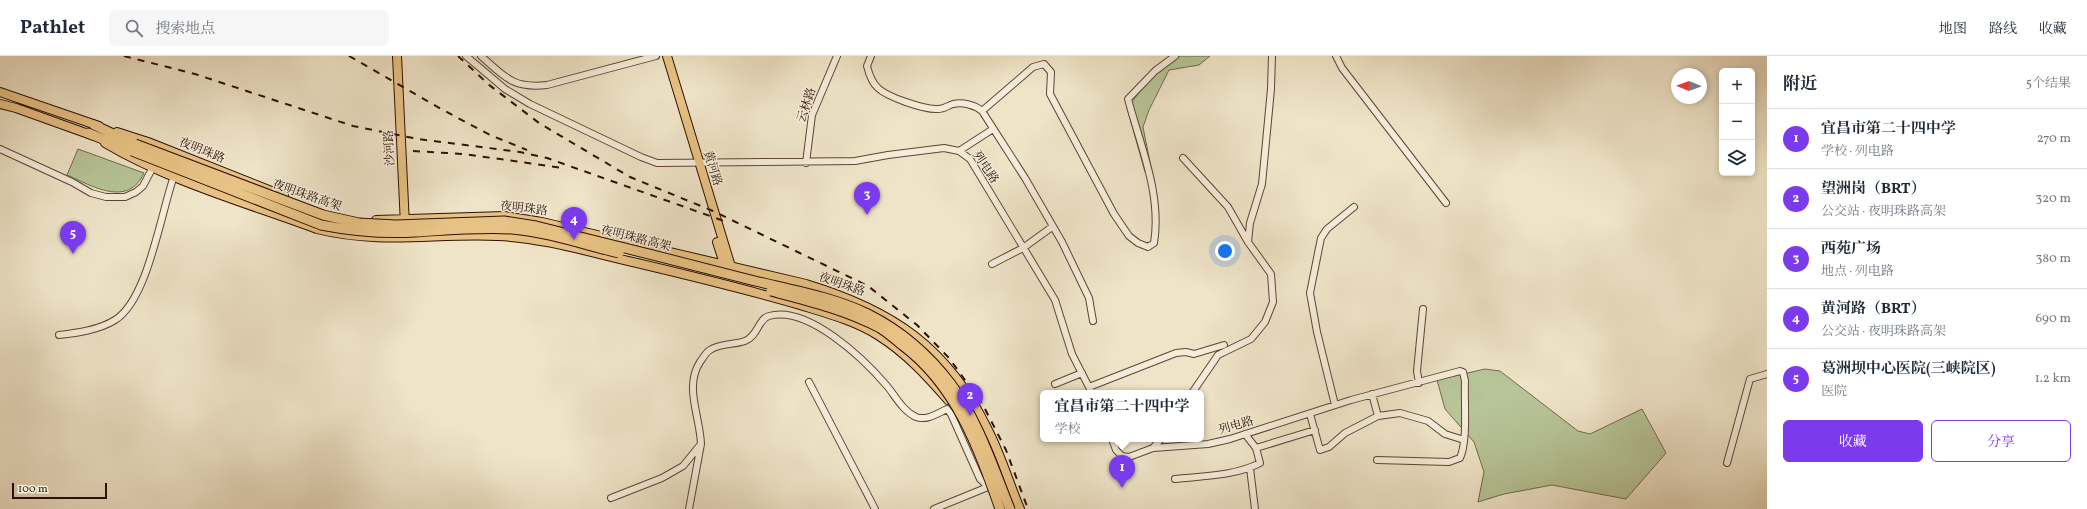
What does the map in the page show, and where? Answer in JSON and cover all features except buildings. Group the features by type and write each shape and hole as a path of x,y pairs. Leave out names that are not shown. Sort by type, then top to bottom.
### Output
{"highway":[{"path":"94,125 134,147"},
{"path":"88,133 134,147"},
{"name":"夜明珠路高架","path":"134,147 321,225 349,230 377,232 414,232 466,228 514,229 732,280 845,312 882,329 923,362 944,386 958,407 973,437 1000,509"},
{"name":"夜明珠路高架","path":"134,147 323,215 367,224 396,225 504,221 536,226 818,296 868,314 889,326 914,345 952,384 973,422 1010,509"}],"main road":[{"name":"沙河路","path":"397,56 406,239"},
{"name":"黄河路","path":"661,56 696,162 733,285"},
{"name":"黄河路","path":"667,56 696,162"},
{"name":"夜明珠路","path":"0,92 148,142 327,213 358,219 505,216 542,222 806,284 841,294 888,316 914,335 936,354 957,378 988,430 1020,509"},
{"path":"0,104 88,133 127,156 174,176 317,229 359,237 406,239 498,236 533,239 733,285 859,325 878,335 905,355 949,400 969,439 995,509"}],"street":[{"name":"列电路","path":"466,56 504,90 530,104 657,163 855,162 936,149 959,151 970,159 1055,300 1072,354 1090,390"},
{"path":"482,56 517,84 531,87 547,85 656,56"},
{"name":"云林路","path":"806,163 812,115 837,56"},
{"path":"871,56 867,66 871,78 878,89 888,94 922,107 944,109 954,104 976,105 982,111 1025,178 1052,226 1089,298 1093,321"},
{"path":"982,111 1033,67 1044,64 1051,72 1050,94 1114,214 1129,236 1138,243 1148,247 1154,243 1156,216 1146,157 1128,99 1155,71 1174,56"},
{"path":"1248,242 1250,223 1262,184 1271,95 1272,56"},
{"path":"1336,56 1342,68 1446,203"},
{"path":"959,151 993,129"},
{"path":"0,149 72,182 92,193 106,197 125,197 136,192 143,186 153,167"},
{"path":"1183,158 1228,207 1248,242 1271,274 1273,302 1265,322 1250,339 1238,347 1218,355 1194,390"},
{"path":"59,335 96,328 114,321 123,314 134,296 153,254 167,196 174,176"},
{"path":"1335,405 1317,332 1310,293 1321,238 1327,229 1354,207"},
{"path":"992,264 1023,248 1052,226"},
{"path":"1419,383 1417,370 1423,309"},
{"path":"689,509 701,444 699,421 692,392 696,369 703,357 710,350 742,342 754,336 762,321 768,316 793,316 829,333 853,350 886,386 904,409 917,417 927,418 947,408 980,479 988,487 934,509"},
{"path":"1090,390 1176,354 1186,352 1194,354 1205,352 1224,345"},
{"name":"列电路","path":"1113,442 1116,450 1122,456 1129,457 1153,448 1208,444 1245,434 1372,394 1419,383 1460,371 1463,372 1464,440"},
{"path":"1055,384 1082,373"},
{"path":"1727,462 1750,379 1767,374"},
{"path":"808,382 875,509"},
{"path":"1372,394 1378,416"},
{"path":"1310,414 1320,450 1329,447 1345,434 1378,416 1400,413 1418,418 1437,426 1445,434 1464,440 1463,452 1460,458 1455,461 1377,460"},
{"path":"1256,448 1315,430"},
{"path":"1175,479 1250,468 1260,463 1256,448 1245,434"},
{"path":"1153,448 1158,442"},
{"path":"611,498 662,478 683,466 701,444"},
{"path":"1250,468 1255,509"}],"green space":[{"path":"1180,56 1210,56 1199,65 1169,70 1149,110 1143,127 1152,172 1145,172 1127,108 1153,75"},
{"path":"78,149 144,173 137,184 129,190 119,192 109,191 87,184 67,175"},
{"path":"1485,369 1500,371 1578,431 1590,434 1642,409 1666,453 1626,499 1552,485 1504,494 1478,502 1484,472 1474,442 1445,409 1437,380"}],"railway":[{"path":"124,56 195,74 353,126 418,139 520,152 547,158 724,221"},
{"path":"349,56 490,135 527,150"},
{"path":"458,56 488,84 539,123 630,177 713,211 868,286 917,325 949,358 983,405 1006,450 1028,509"},
{"path":"413,151 464,154 563,168"}],"place":[{"name":"西苑广场","path":"867,215"},
{"name":"黄河路（BRT）","path":"574,240"},
{"name":"葛洲坝中心医院(三峡院区)","path":"73,254"},
{"name":"望洲岗（BRT）","path":"970,416"},
{"name":"宜昌市第二十四中学","path":"1122,488"}]}
